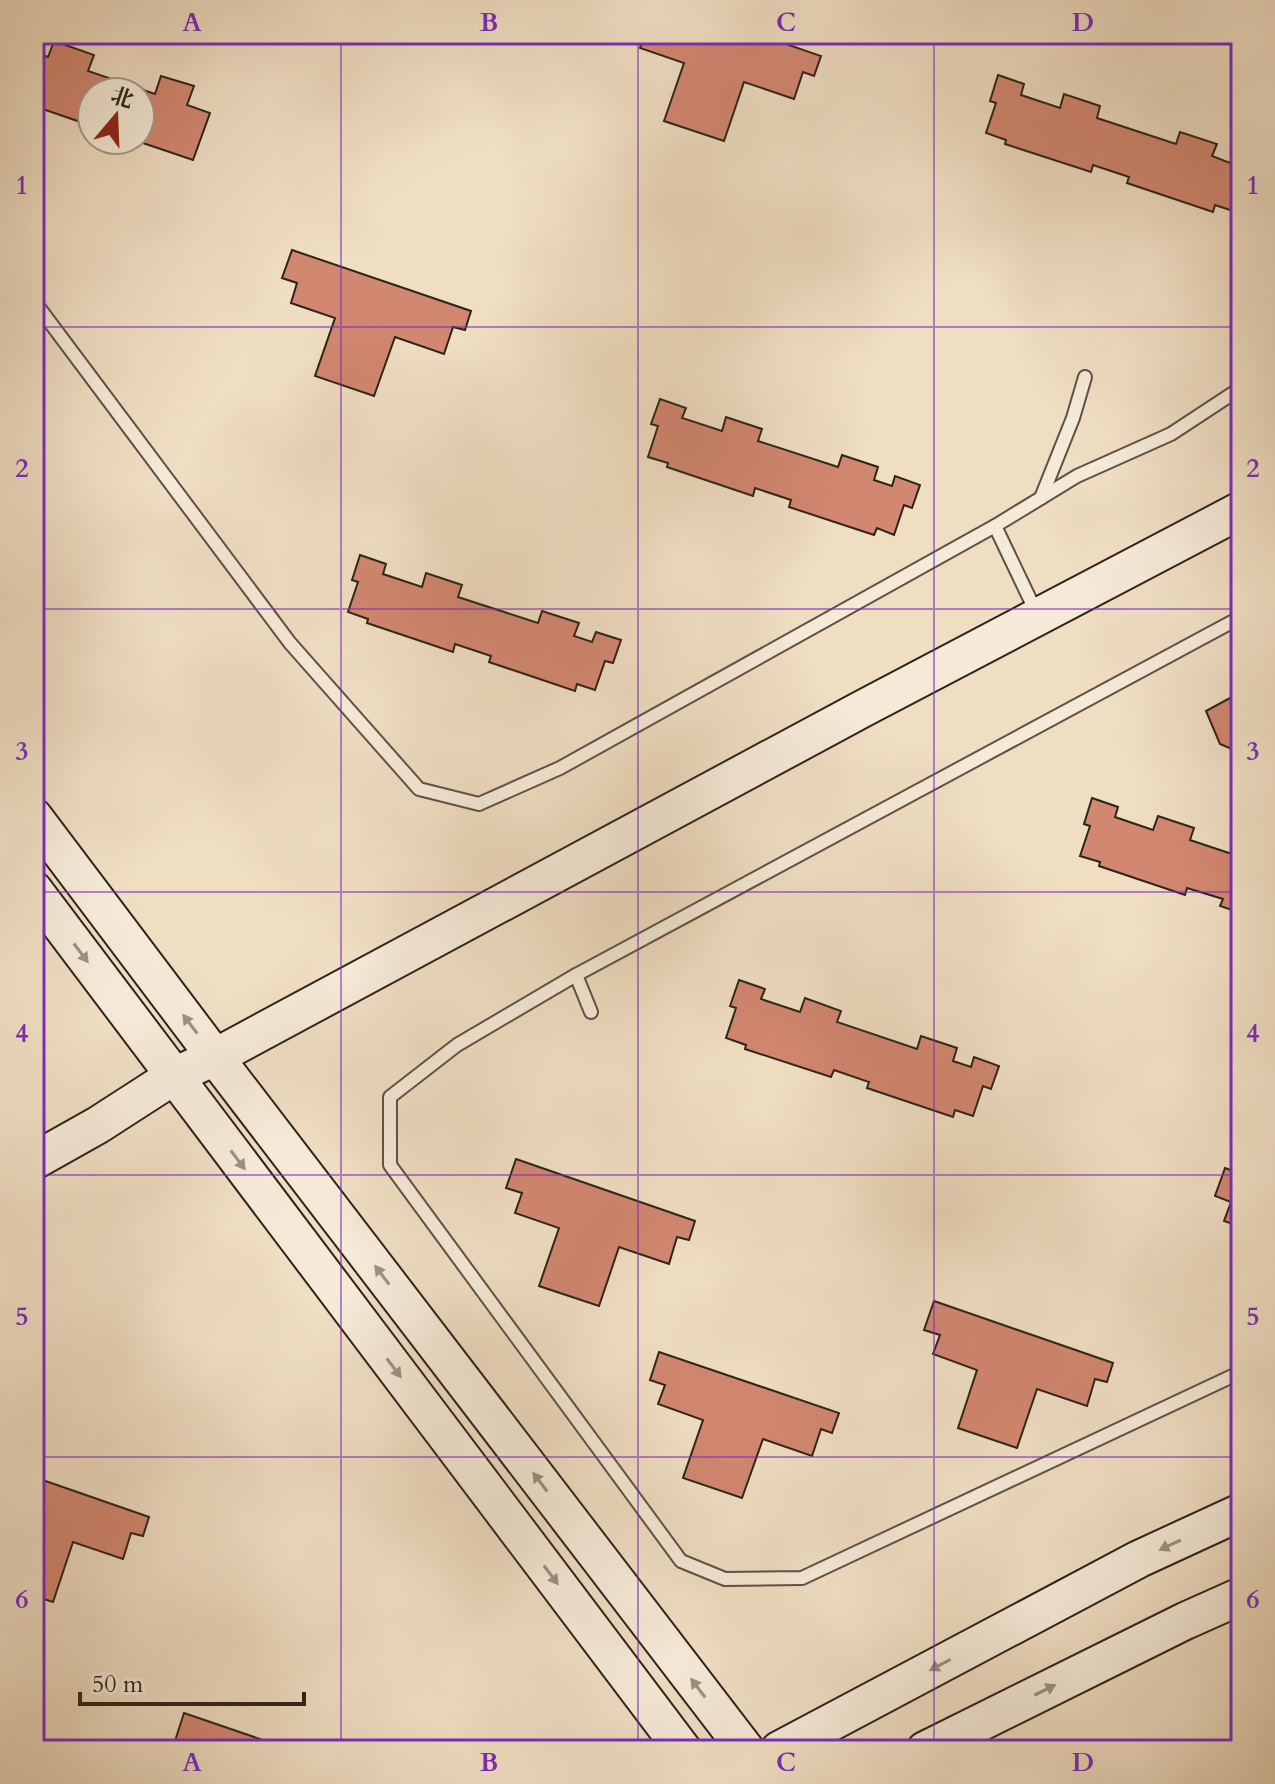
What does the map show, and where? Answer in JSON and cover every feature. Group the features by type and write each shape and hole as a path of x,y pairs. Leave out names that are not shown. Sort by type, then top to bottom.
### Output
{"street":[{"path":"34,1161 98,1125 174,1076 215,1057 823,730 1241,510"},
{"path":"34,817 746,1750"},
{"path":"34,890 683,1750"},
{"path":"779,1750 1139,1559 1241,1512"},
{"path":"925,1750 1241,1596"}],"lane":[{"path":"34,301 290,643 419,789 479,804 560,768 995,526 1077,476 1171,434 1241,388"},
{"path":"1041,498 1073,418 1085,377"},
{"path":"995,526 1038,616"},
{"path":"1241,617 576,975 457,1045 390,1097 390,1165 681,1561 725,1579 802,1578 1241,1372"},
{"path":"576,975 591,1012"}],"building":[{"path":"645,34 757,34 821,56 814,76 803,72 794,99 744,82 724,141 664,121 684,63 640,48"},
{"path":"54,41 94,55 88,71 103,76 76,76 76,120 34,106 34,52 48,57"},
{"path":"998,75 1024,84 1021,95 1060,108 1064,94 1100,106 1097,118 1176,144 1180,132 1217,144 1212,156 1230,163 1234,153 1241,155 1241,186 1233,211 1215,205 1213,212 1127,183 1129,177 1093,165 1091,172 1005,144 1006,140 986,133 996,103 990,101"},
{"path":"161,76 194,86 187,105 210,113 193,160 156,147 156,91"},
{"path":"292,250 471,311 465,330 453,327 444,354 395,337 374,396 315,376 335,318 291,303 297,283 282,278"},
{"path":"660,399 686,408 682,418 722,431 726,417 762,429 758,441 838,467 842,455 878,467 874,480 892,486 895,476 920,485 912,508 904,505 894,535 877,528 874,535 789,507 791,500 755,488 753,496 667,467 668,463 648,457 658,426 651,424"},
{"path":"360,555 386,564 383,574 422,587 426,573 462,585 458,597 538,623 542,611 579,623 574,636 592,642 596,632 621,640 613,663 605,661 595,690 577,684 575,691 489,662 491,656 455,644 453,652 367,623 368,619 348,612 358,582 352,580"},
{"path":"1241,692 1241,753 1220,744 1206,711"},
{"path":"1092,798 1118,807 1115,817 1153,830 1158,816 1194,828 1190,840 1241,857 1241,913 1220,906 1223,899 1187,888 1185,895 1099,866 1100,862 1080,856 1090,826 1084,824"},
{"path":"739,980 765,989 761,999 800,1012 805,998 841,1011 837,1022 917,1049 921,1036 957,1048 953,1061 971,1067 974,1057 999,1066 991,1089 983,1086 973,1116 955,1110 953,1117 867,1088 869,1082 834,1070 831,1077 745,1049 746,1045 726,1038 736,1008 730,1006"},
{"path":"516,1159 695,1221 689,1240 677,1237 669,1264 619,1247 599,1306 539,1286 559,1228 515,1213 522,1193 506,1188"},
{"path":"1225,1168 1241,1174 1241,1227 1224,1221 1231,1202 1215,1196"},
{"path":"934,1301 1113,1363 1107,1382 1095,1379 1087,1406 1037,1389 1017,1448 958,1428 977,1370 933,1354 940,1335 924,1330"},
{"path":"659,1352 839,1413 832,1433 821,1429 812,1456 763,1439 742,1498 683,1478 703,1420 658,1404 665,1385 650,1380"},
{"path":"34,1477 149,1517 143,1536 131,1533 123,1559 73,1542 53,1602 34,1596"},
{"path":"184,1713 292,1750 189,1750 190,1747 175,1741"}]}
